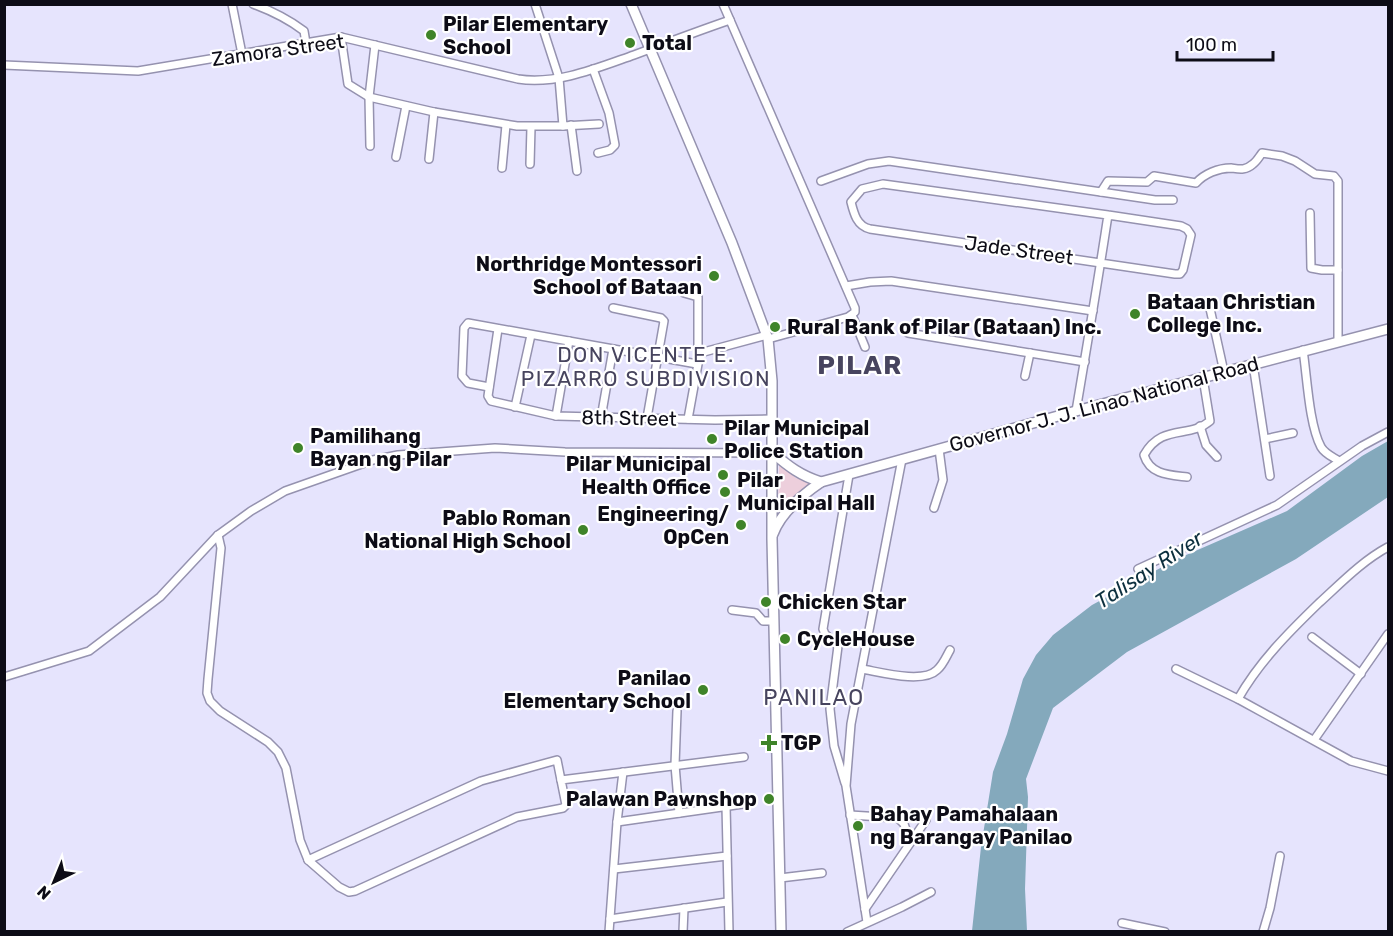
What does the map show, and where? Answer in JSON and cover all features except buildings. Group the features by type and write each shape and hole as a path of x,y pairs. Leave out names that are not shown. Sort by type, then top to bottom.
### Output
{"main road":[{"path":"631,4 732,243 767,337 772,378 773,621 781,932"},
{"name":"Governor J. J. Linao National Road","path":"772,539 775,529 790,508 821,482 1076,411 1389,329"},
{"path":"773,453 792,470 806,478 821,482"}],"street":[{"path":"232,4 242,54"},
{"path":"253,4 281,15 295,24 304,31 306,43"},
{"path":"535,4 559,78 577,171"},
{"path":"723,4 846,286 855,308 852,315 865,347"},
{"name":"Zamora Street","path":"4,65 138,71 341,37 518,79 540,80 559,78 593,69 730,20"},
{"path":"341,37 348,84 369,97 506,125 531,127 599,124"},
{"path":"370,146 369,97 375,45"},
{"path":"593,69 609,112 615,145 610,150 598,153"},
{"path":"396,157 406,106"},
{"path":"429,159 434,112"},
{"path":"502,168 506,125"},
{"path":"530,164 531,127"},
{"path":"1101,192 1108,181 1147,182 1153,176 1196,183 1203,176 1221,170 1231,168 1241,170 1251,166 1256,163 1262,153 1295,161 1316,174 1334,176 1338,179 1338,341"},
{"path":"820,181 868,164 889,161 1155,200 1173,200"},
{"name":"Jade Street","path":"883,184 1108,215 1181,226 1187,229 1191,235 1183,270 1180,274 864,227 855,215 851,202 862,189 883,184"},
{"path":"1310,213 1311,268 1338,270"},
{"path":"1076,411 1108,215"},
{"path":"846,286 891,281 1094,311"},
{"path":"684,293 698,297 700,353 688,419"},
{"path":"1209,304 1224,372"},
{"path":"613,308 661,318 664,321 647,418"},
{"path":"700,353 852,315"},
{"path":"498,329 489,387 468,383 462,376 464,328 468,323 698,364"},
{"path":"908,333 1084,362"},
{"path":"515,407 531,334"},
{"path":"556,416 569,341"},
{"path":"602,418 613,349"},
{"path":"1303,350 1319,442 1325,451 1339,462"},
{"path":"1025,376 1030,353"},
{"path":"1253,364 1270,476"},
{"path":"1187,477 1162,474 1147,463 1144,455 1152,443 1160,437 1210,421 1203,378"},
{"name":"8th Street","path":"489,387 488,399 556,416 772,419"},
{"path":"1200,426 1206,445 1217,457"},
{"path":"1138,569 1277,505 1339,462 1389,432"},
{"path":"1264,439 1293,433"},
{"path":"4,677 89,651 160,597 219,535 251,511 285,491 373,460 399,455 495,448 565,452 773,453"},
{"path":"934,508 943,480 939,449"},
{"path":"846,786 851,724 902,459"},
{"path":"849,475 823,630 838,646 830,709 834,746 846,786 867,922"},
{"path":"219,535 221,548 207,693 210,701 220,711 268,742 278,752 286,768 300,840 308,860 339,887 350,892 355,891 517,817 563,808 566,800 557,760 481,781 308,860"},
{"path":"1238,699 1253,674 1284,637 1343,580 1389,547"},
{"path":"732,610 756,613 763,621 773,621"},
{"path":"1314,740 1389,634"},
{"path":"1312,637 1361,674"},
{"path":"862,669 913,677 926,676 938,670 950,650"},
{"path":"1176,669 1238,699 1351,761 1389,771"},
{"path":"677,711 675,765 679,813"},
{"path":"561,780 744,757"},
{"path":"609,932 623,772"},
{"path":"617,822 743,804"},
{"path":"726,806 729,932"},
{"path":"850,815 898,818 904,824 910,841"},
{"path":"865,909 926,820"},
{"path":"614,869 727,856"},
{"path":"1263,932 1280,856"},
{"path":"780,878 822,873"},
{"path":"847,932 931,892"},
{"path":"610,919 727,902"},
{"path":"683,932 684,908"},
{"path":"1122,923 1166,932"}],"shaded area":[{"path":"779,462 796,478 815,483 783,510 778,509"}],"water":[{"path":"1388,441 1388,497 1296,559 1127,652 1053,708 1026,779 1028,797 1025,889 1027,931 972,931 981,847 993,772 1023,679 1036,655 1053,635 1092,605 1177,559 1287,511 1362,456"}],"place":[{"name":"Pilar Elementary School","path":"431,35"},
{"name":"Total","path":"630,43"},
{"name":"Northridge Montessori School of Bataan","path":"714,276"},
{"name":"Bataan Christian College Inc.","path":"1135,314"},
{"name":"Rural Bank of Pilar (Bataan) Inc.","path":"775,327"},
{"name":"Pilar Municipal Police Station","path":"712,439"},
{"name":"Pamilihang Bayan ng Pilar","path":"298,448"},
{"name":"Pilar Municipal Health Office","path":"723,475"},
{"name":"Pilar Municipal Hall","path":"725,492"},
{"name":"Engineering/ OpCen","path":"741,525"},
{"name":"Pablo Roman National High School","path":"583,530"},
{"name":"Chicken Star","path":"766,602"},
{"name":"CycleHouse","path":"785,639"},
{"name":"Panilao Elementary School","path":"703,690"},
{"name":"TGP","path":"769,743"},
{"name":"Palawan Pawnshop","path":"769,799"},
{"name":"Bahay Pamahalaan ng Barangay Panilao","path":"858,826"}],"district":[{"name":"PILAR","path":"860,365"},
{"name":"DON VICENTE E. PIZARRO SUBDIVISION","path":"646,367"},
{"name":"PANILAO","path":"814,697"}],"water label":[{"name":"Talisay River","path":"1149,570"}]}
